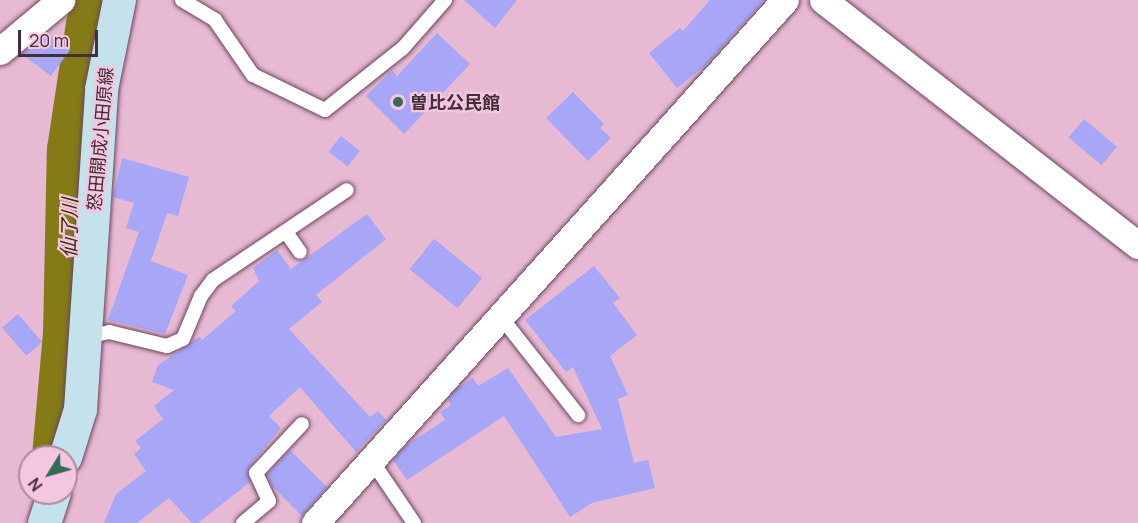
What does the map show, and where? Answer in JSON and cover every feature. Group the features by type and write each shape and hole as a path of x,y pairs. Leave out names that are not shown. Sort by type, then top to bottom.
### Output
{"main road":[{"name":"怒田開成小田原線","path":"69,445 80,409 100,89 119,0"},
{"path":"44,523 50,505"}],"street":[{"path":"0,51 61,0"},
{"path":"315,523 785,0"},
{"path":"823,0 1138,245"}],"lane":[{"path":"182,0 215,20 253,75 325,110 404,48 445,0"},
{"path":"86,337 109,332 167,346 183,339 201,296 213,280 347,190"},
{"path":"286,232 300,252"},
{"path":"501,317 578,415"},
{"path":"243,523 269,501 256,473 302,424"},
{"path":"372,461 414,523"}],"building":[{"path":"464,0 517,0 495,28"},
{"path":"710,0 764,0 706,65 677,88 649,53 680,28 683,31"},
{"path":"46,33 70,50 51,76 22,54"},
{"path":"437,33 470,64 404,134 366,96 392,70 397,76"},
{"path":"573,92 604,124 600,128 611,138 588,161 546,118"},
{"path":"1084,119 1117,147 1102,165 1069,137"},
{"path":"341,136 360,151 348,167 329,152"},
{"path":"122,158 189,177 178,216 167,213 151,261 188,275 165,334 108,320 139,232 126,228 134,203 113,197"},
{"path":"367,214 386,239 316,295 322,302 289,329 370,417 378,411 386,420 356,452 300,387 269,416 281,428 249,467 250,482 198,523 192,523 169,498 137,523 104,523 116,494 146,471 134,454 141,448 135,441 163,419 154,406 174,390 152,382 158,365 199,337 202,340 236,311 231,306 259,281 253,268 277,250 291,269"},
{"path":"434,239 482,278 458,308 409,269"},
{"path":"594,266 620,298 613,303 637,335 610,356 628,395 618,399 634,463 648,460 655,488 592,503 570,517 504,416 407,480 393,460 406,445 445,420 440,412 451,405 448,399 456,389 473,378 478,386 508,368 556,437 602,429 573,367 566,372 525,320"},
{"path":"18,314 42,342 26,356 2,328"},
{"path":"290,450 327,487 302,516 273,487 267,475"}],"waterway":[{"name":"仙了川","path":"57,445 67,334 71,150 90,25 97,0"}],"place":[{"name":"曽比公民館","path":"398,102"}]}
